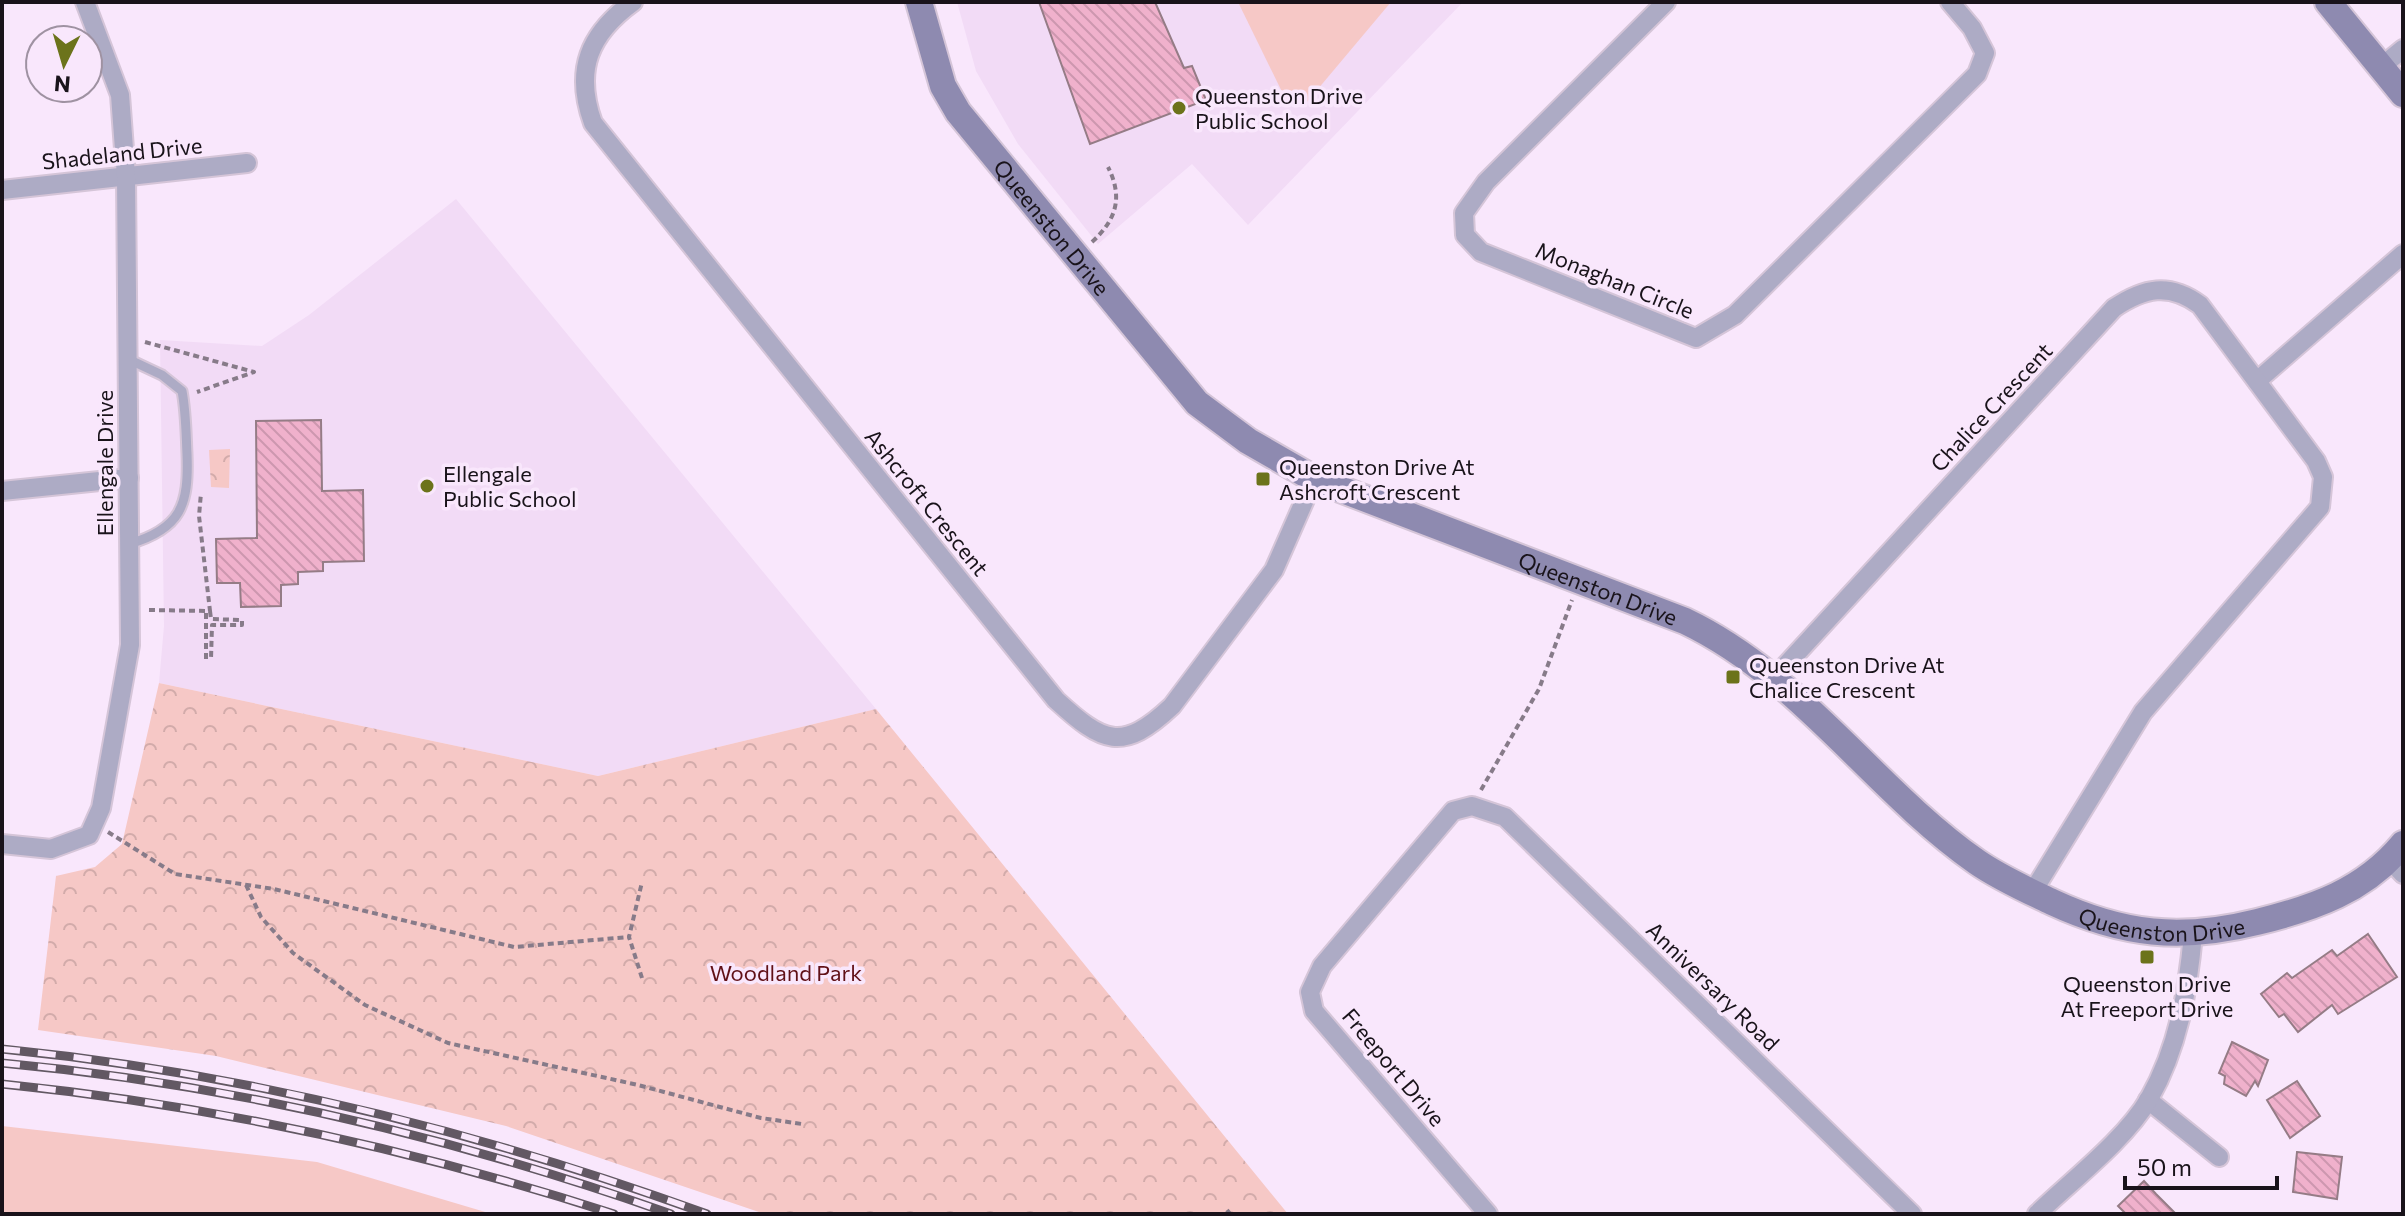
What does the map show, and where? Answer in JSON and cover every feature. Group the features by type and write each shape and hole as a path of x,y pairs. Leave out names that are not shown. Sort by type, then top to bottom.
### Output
{"street":[{"name":"Ellengale Drive","path":"85,2 120,95 126,176 130,645 101,808 95,822"},
{"name":"Ashcroft Crescent","path":"633,2 607,21 588,58 586,104 593,123 1056,700 1090,731 1129,738 1151,725 1172,706 1274,570 1314,479"},
{"name":"Queenston Drive","path":"919,2 943,86 958,112 1197,403 1248,441 1314,479 1725,641 1775,677 1977,862 2032,893 2091,920 2123,929 2193,934 2240,926 2334,899 2399,859"},
{"name":"Monaghan Circle","path":"1666,2 1486,182 1464,213 1465,235 1481,252 1696,338 1735,315 1977,74 1985,53 1972,28 1950,2"},
{"path":"2328,2 2403,94"},
{"path":"2381,67 2403,49"},
{"name":"Shadeland Drive","path":"2,190 247,163"},
{"path":"2257,381 2403,254"},
{"name":"Chalice Crescent","path":"1775,677 2114,308 2134,295 2153,288 2186,294 2200,305 2316,461 2323,477 2320,507 2143,712 2032,893"},
{"path":"2,491 129,478"},
{"name":"Freeport Drive","path":"1472,806 1453,811 1322,966 1310,992 1314,1011 1488,1214"},
{"name":"Anniversary Road","path":"1472,806 1505,817 1912,1214"},
{"path":"2,844 51,849 69,845 89,835 95,822"},
{"path":"2037,1214 2117,1137 2148,1100 2181,1021 2193,934"},
{"path":"2148,1100 2219,1157"}],"lane":[{"path":"127,359 162,375 182,391 188,482 186,502 175,519 152,537 129,544"}],"path":[{"path":"1076,257 1103,232 1116,210 1117,184 1108,167"},
{"path":"127,337 254,372 197,392"},
{"path":"1472,806 1539,689 1579,581"},
{"path":"130,609 181,610"},
{"path":"208,611 211,619 242,620 242,625 212,625 209,659 208,611"},
{"path":"95,822 145,858 175,874 246,885 514,947 629,937"},
{"path":"642,882 629,937 642,978"},
{"path":"246,885 261,917 293,953 365,1005 448,1043 638,1085 761,1118 802,1124"}],"shaded area":[{"name":"Queenston Drive Public School","path":"957,2 1463,2 1248,225 1192,164 1098,244 1018,144 976,71"},
{"name":"Ellengale Public School","path":"456,199 876,709 598,776 159,683 164,626 160,340 262,346 309,315"}],"green space":[{"path":"1238,2 1391,2 1307,102 1286,100"},
{"path":"230,449 229,488 211,487 209,450"},
{"name":"Woodland Park","path":"159,683 598,776 876,709 1288,1214 765,1214 506,1126 216,1056 38,1030 56,876 95,867 122,844"},
{"path":"2,1126 317,1162 492,1214 2,1214"}],"building":[{"path":"1039,2 1155,2 1184,68 1192,66 1206,100 1090,144"},
{"path":"321,420 322,491 363,490 364,561 323,562 323,571 298,572 298,584 281,585 281,606 241,607 240,583 217,583 216,539 257,538 256,421"},
{"path":"2368,934 2397,977 2338,1014 2332,1005 2298,1032 2284,1014 2279,1017 2261,994 2287,973 2292,978 2332,950 2337,956"},
{"path":"2232,1042 2268,1060 2258,1086 2255,1081 2246,1096 2224,1084 2225,1076 2219,1073"},
{"path":"2297,1081 2320,1116 2290,1138 2267,1100"},
{"path":"2297,1152 2342,1157 2337,1199 2293,1192"},
{"path":"2144,1181 2176,1214 2126,1214 2118,1206"}],"railway":[{"path":"2,1049 182,1073 360,1109 534,1157 707,1214"},
{"path":"2,1063 173,1085 341,1118 507,1161 671,1214"},
{"path":"2,1084 158,1104 311,1132 463,1169 614,1214"}],"place":[{"name":"Queenston Drive Public School","path":"1179,108"},
{"name":"Queenston Drive At Ashcroft Crescent","path":"1263,479"},
{"name":"Ellengale Public School","path":"427,486"},
{"name":"Queenston Drive At Chalice Crescent","path":"1733,677"},
{"name":"Queenston Drive At Freeport Drive","path":"2147,957"}]}
